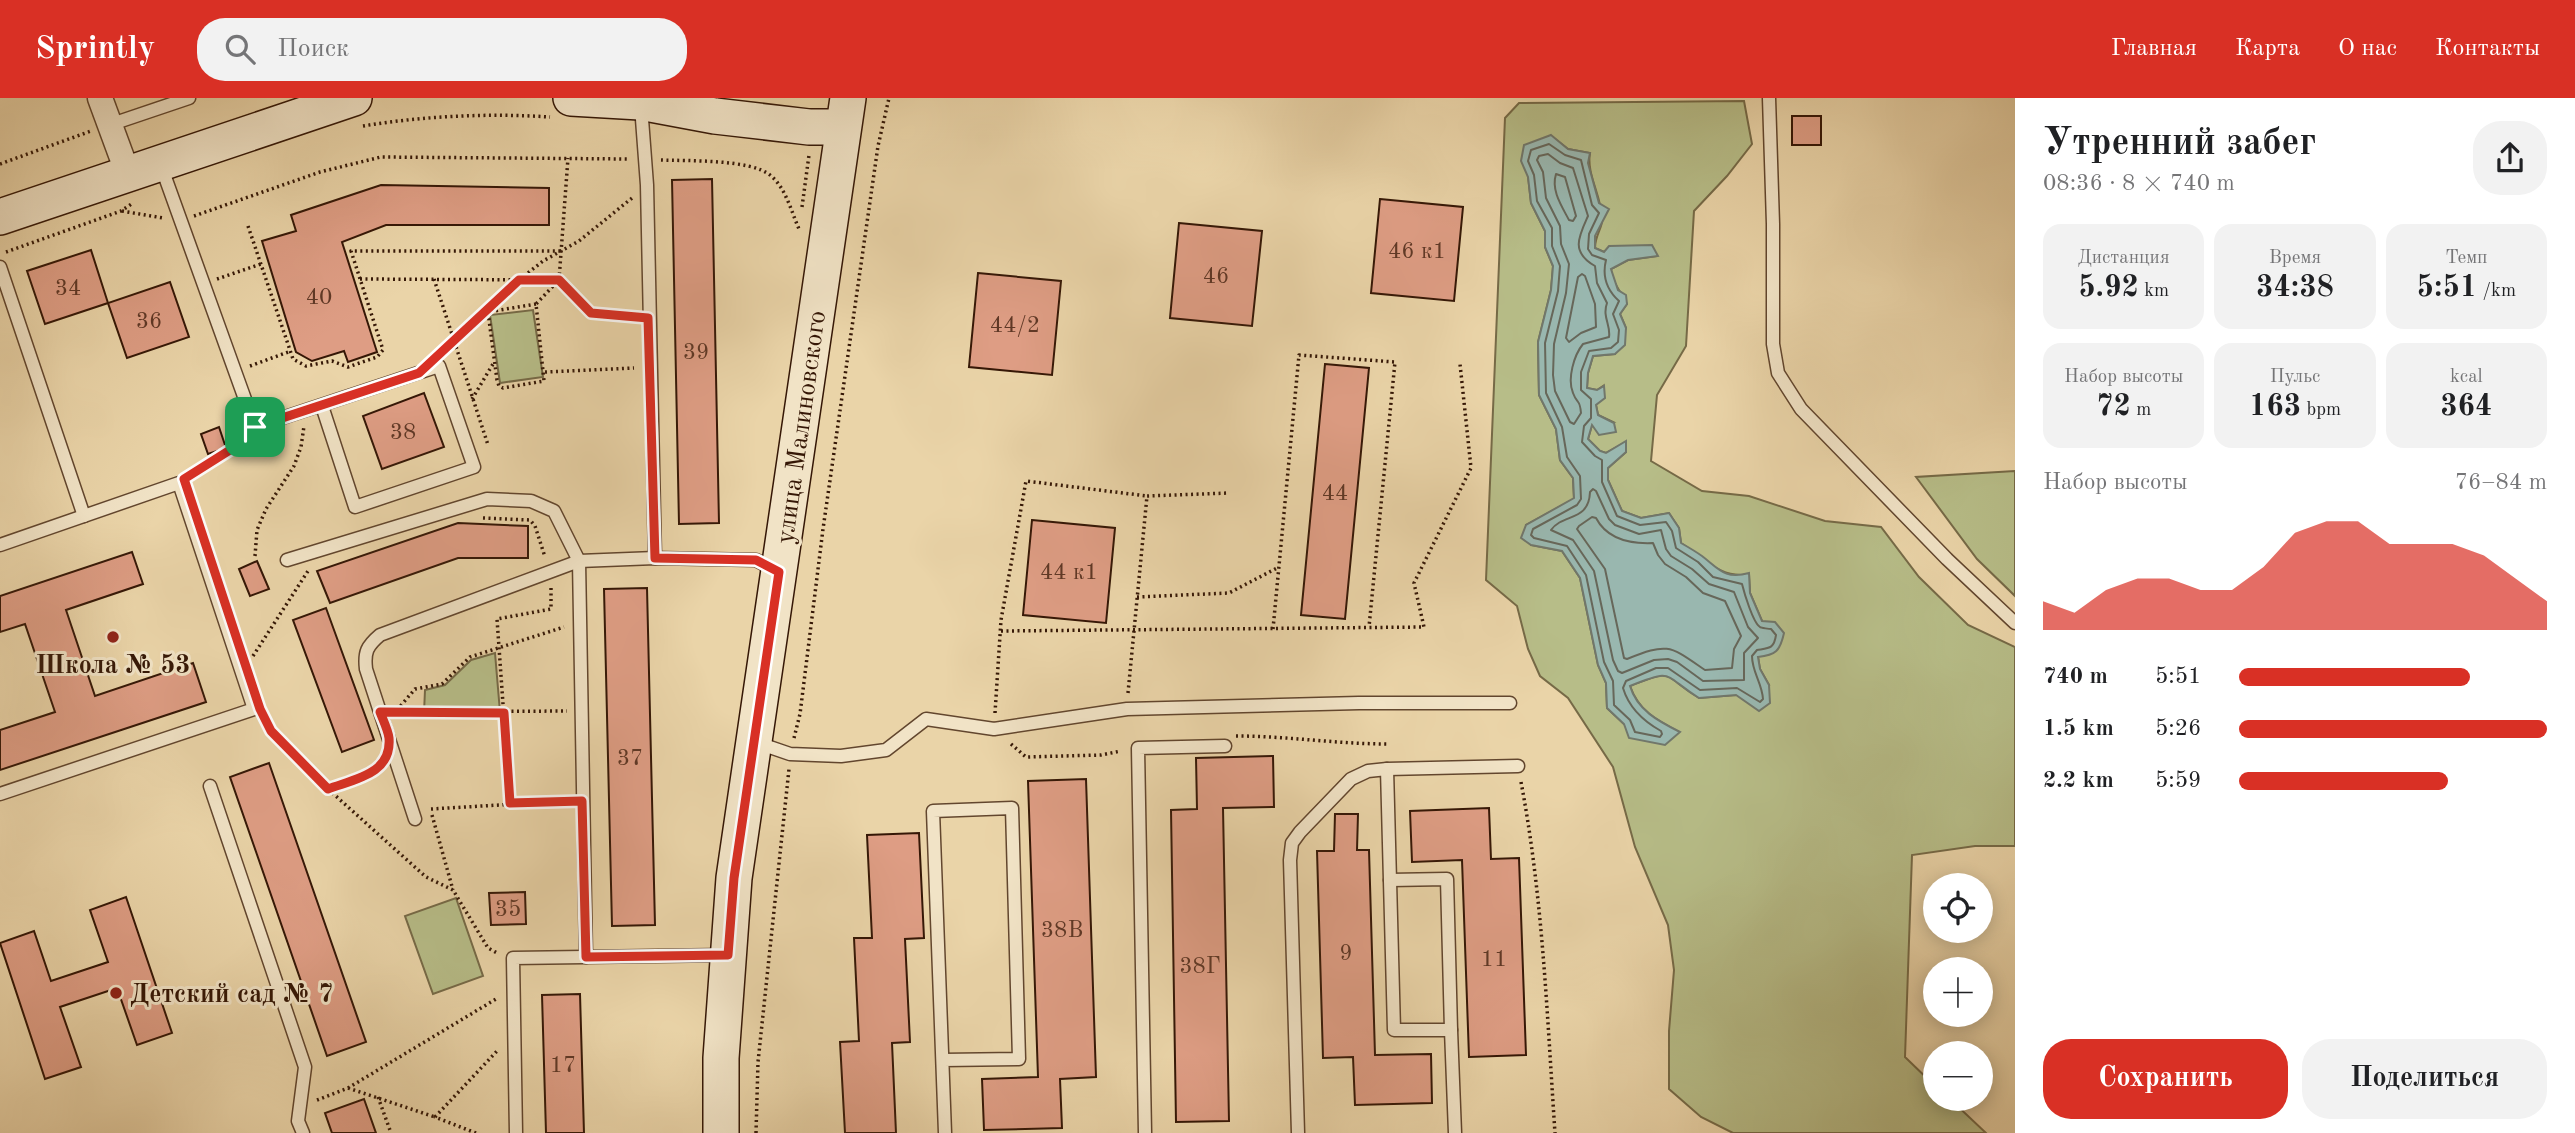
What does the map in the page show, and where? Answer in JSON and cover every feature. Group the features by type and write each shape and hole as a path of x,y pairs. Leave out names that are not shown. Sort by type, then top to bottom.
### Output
{"street":[{"path":"100,98 130,189"},
{"path":"561,108 640,102 809,127 846,113"},
{"path":"0,217 130,189 160,163 357,112"},
{"name":"улица Малиновского","path":"721,1133 721,1058 734,878 846,113"}],"lane":[{"path":"109,125 190,98"},
{"path":"1769,98 1773,344 1778,373 1801,409 1947,559 2015,623"},
{"path":"640,102 646,185 655,558"},
{"path":"160,163 255,427 439,366 474,467 355,507 322,406"},
{"path":"0,267 84,516"},
{"path":"0,545 179,483 254,709 0,794"},
{"path":"288,560 487,499 531,502 554,511 579,562 586,957"},
{"path":"415,819 364,655 369,644 380,635 579,562 655,558 756,560 779,572"},
{"path":"754,741 790,754 841,756 886,750 926,719 994,729 1127,709 1359,703 1510,703"},
{"path":"1145,1133 1138,748 1225,746"},
{"path":"1298,1133 1290,860 1292,843 1351,779 1368,771 1518,766"},
{"path":"1387,769 1394,1030 1451,1030"},
{"path":"210,786 304,1067 301,1127"},
{"path":"943,1060 1019,1059 1012,808 933,811 945,1133"},
{"path":"1390,880 1447,879 1455,1133"},
{"path":"516,1133 513,958 728,955"}],"path":[{"path":"756,1133 758,1062 790,754 800,714 878,146 889,98"},
{"path":"357,112 398,120 561,108"},
{"path":"0,164 109,125"},
{"path":"0,254 121,211 181,221 320,172 381,157 645,159 736,163 769,174 784,192 799,229 810,146"},
{"path":"536,304 544,381 503,388 497,380 488,312 536,304 559,280 568,158"},
{"path":"419,373 519,280 611,216 646,185"},
{"path":"121,211 130,189"},
{"path":"248,226 293,359 306,366 332,361 348,367 381,354 383,349 351,251 561,251"},
{"path":"215,280 261,264"},
{"path":"360,279 559,280 591,313 648,318"},
{"path":"434,279 488,445"},
{"path":"246,367 290,351"},
{"path":"1273,629 1299,355 1395,362 1369,628"},
{"path":"472,399 494,362"},
{"path":"1001,631 1424,627 1414,583 1471,468 1460,364"},
{"path":"545,372 650,367"},
{"path":"255,556 257,530 266,509 294,466 301,447 304,427 302,412"},
{"path":"179,483 230,450 255,427"},
{"path":"1138,748 1101,754 1026,757 994,729 1004,597 1026,481 1147,496 1229,493"},
{"path":"1127,709 1147,496"},
{"path":"480,518 530,520 535,526 549,572 551,609 497,619 510,803"},
{"path":"1137,597 1230,593 1279,567"},
{"path":"247,667 310,568"},
{"path":"395,712 415,689 442,684 470,657 580,622"},
{"path":"260,709 271,731 328,789 426,877 453,890 488,948 506,956"},
{"path":"380,712 581,711"},
{"path":"1234,736 1276,736 1350,744 1388,744"},
{"path":"328,789 377,770 385,761 389,739"},
{"path":"1518,766 1530,826 1537,885 1555,1133"},
{"path":"431,809 582,801"},
{"path":"301,1127 309,1107 320,1098 348,1088 507,993"},
{"path":"435,1117 502,1046 515,1045"},
{"path":"348,1088 476,1133"},
{"path":"378,1097 391,1133"}],"green space":[{"path":"1744,101 1752,144 1694,211 1686,346 1657,395 1651,461 1702,491 1749,496 1825,521 1881,527 1919,577 1968,625 2015,647 2015,846 1975,846 1912,855 1905,1057 1923,1074 1923,1111 1963,1111 1986,1133 1733,1133 1701,1117 1669,1089 1669,1031 1674,970 1668,925 1635,847 1613,767 1568,698 1540,676 1528,649 1517,606 1486,580 1505,118 1519,103","holes":["1551,136 1568,149 1590,153 1590,170 1602,212 1602,224 1595,248 1604,252 1657,256 1628,260 1611,269 1612,278 1627,304 1620,314 1626,328 1615,354 1593,356 1587,388 1597,390 1603,386 1596,405 1598,415 1613,422 1592,425 1588,439 1600,451 1606,453 1626,442 1626,452 1608,468 1608,480 1622,511 1641,518 1669,513 1679,528 1681,543 1721,571 1749,574 1750,593 1762,621 1758,657 1760,669 1769,685 1736,695 1699,698 1667,676 1654,677 1630,686 1638,702 1649,714 1679,732 1624,724 1607,708 1606,683 1598,665 1580,578 1562,551 1531,545 1526,525 1574,499 1573,478 1560,460 1556,429 1539,395 1538,342 1551,290 1553,266 1545,247 1545,231 1531,203 1528,176"]},
{"path":"533,310 543,377 500,383 490,315"},
{"path":"2015,471 2015,596 1977,559 1916,477"},
{"path":"495,653 500,712 424,713 425,690 445,685 471,660"},
{"path":"456,898 483,976 433,994 405,916"}],"water":[{"path":"1551,135 1568,149 1590,153 1588,163 1599,203 1609,209 1595,236 1595,248 1604,252 1609,246 1652,245 1658,256 1628,260 1611,269 1618,290 1626,295 1627,304 1620,314 1626,328 1625,345 1615,354 1593,356 1587,388 1597,390 1604,386 1605,398 1596,405 1598,415 1614,423 1616,432 1599,435 1592,425 1588,439 1600,451 1606,453 1626,441 1626,452 1608,468 1608,480 1622,511 1641,518 1669,513 1679,528 1681,543 1723,572 1734,575 1749,573 1750,593 1762,621 1775,622 1784,633 1776,651 1758,657 1760,669 1769,685 1770,703 1759,711 1736,695 1699,698 1668,677 1655,677 1630,686 1643,708 1656,719 1680,732 1665,745 1629,738 1624,724 1607,708 1606,683 1598,665 1580,578 1562,551 1531,545 1521,538 1526,525 1574,498 1573,478 1560,460 1556,429 1539,395 1538,342 1551,290 1553,266 1545,247 1545,231 1531,203 1528,177 1521,161 1524,145"}],"building":[{"path":"1792,116 1821,116 1821,145 1792,145"},
{"path":"712,179 719,523 679,524 672,180"},
{"path":"381,185 549,188 549,225 386,225 342,242 377,352 348,362 344,351 312,361 296,352 262,241 296,231 291,215"},
{"path":"1380,199 1463,207 1454,301 1371,293"},
{"path":"1179,223 1262,231 1252,326 1170,318"},
{"path":"91,250 108,303 45,324 27,271"},
{"path":"978,273 1061,281 1052,375 969,367"},
{"path":"170,282 189,337 127,358 108,303"},
{"path":"1325,364 1369,368 1345,619 1301,615"},
{"path":"424,393 444,447 382,469 363,416"},
{"path":"219,427 226,448 208,454 201,434"},
{"path":"1032,520 1115,528 1106,623 1023,615"},
{"path":"458,523 528,526 528,558 458,558 330,603 317,571"},
{"path":"132,552 143,584 66,610 95,696 193,663 206,702 0,770 0,730 55,712 25,624 0,632 0,596"},
{"path":"257,561 269,589 250,596 239,569"},
{"path":"647,588 655,925 612,926 604,589"},
{"path":"326,608 374,740 342,752 293,620"},
{"path":"1273,756 1274,807 1223,808 1229,1121 1176,1122 1171,810 1197,809 1196,758"},
{"path":"269,763 366,1042 327,1056 230,777"},
{"path":"1086,779 1096,1077 1060,1079 1062,1128 984,1130 982,1079 1038,1077 1028,781"},
{"path":"1489,808 1491,859 1519,858 1526,1055 1469,1057 1462,860 1412,862 1410,811"},
{"path":"1335,814 1358,814 1357,850 1369,850 1375,1055 1431,1054 1432,1103 1355,1105 1353,1057 1323,1058 1317,851 1334,851"},
{"path":"919,833 924,938 905,939 910,1042 892,1043 896,1133 845,1133 840,1042 859,1041 854,938 872,938 867,835"},
{"path":"525,892 526,924 491,925 489,893"},
{"path":"126,897 172,1033 137,1045 117,988 60,1007 81,1067 45,1079 0,943 34,931 51,981 108,962 90,910"},
{"path":"580,994 584,1133 546,1133 542,995"},
{"path":"364,1099 376,1133 332,1133 325,1113"}],"place":[{"name":"Школа № 53","path":"113,637"},
{"name":"Детский сад № 7","path":"116,993"}],"route":[{"path":"519,280 559,280 591,313 648,318 655,558 756,560 779,572 734,878 728,955 586,957 582,801 510,803 504,713 380,712 389,739 385,761 377,770 328,789 271,731 260,709 184,479 230,450 255,427 419,373 519,280"}]}
